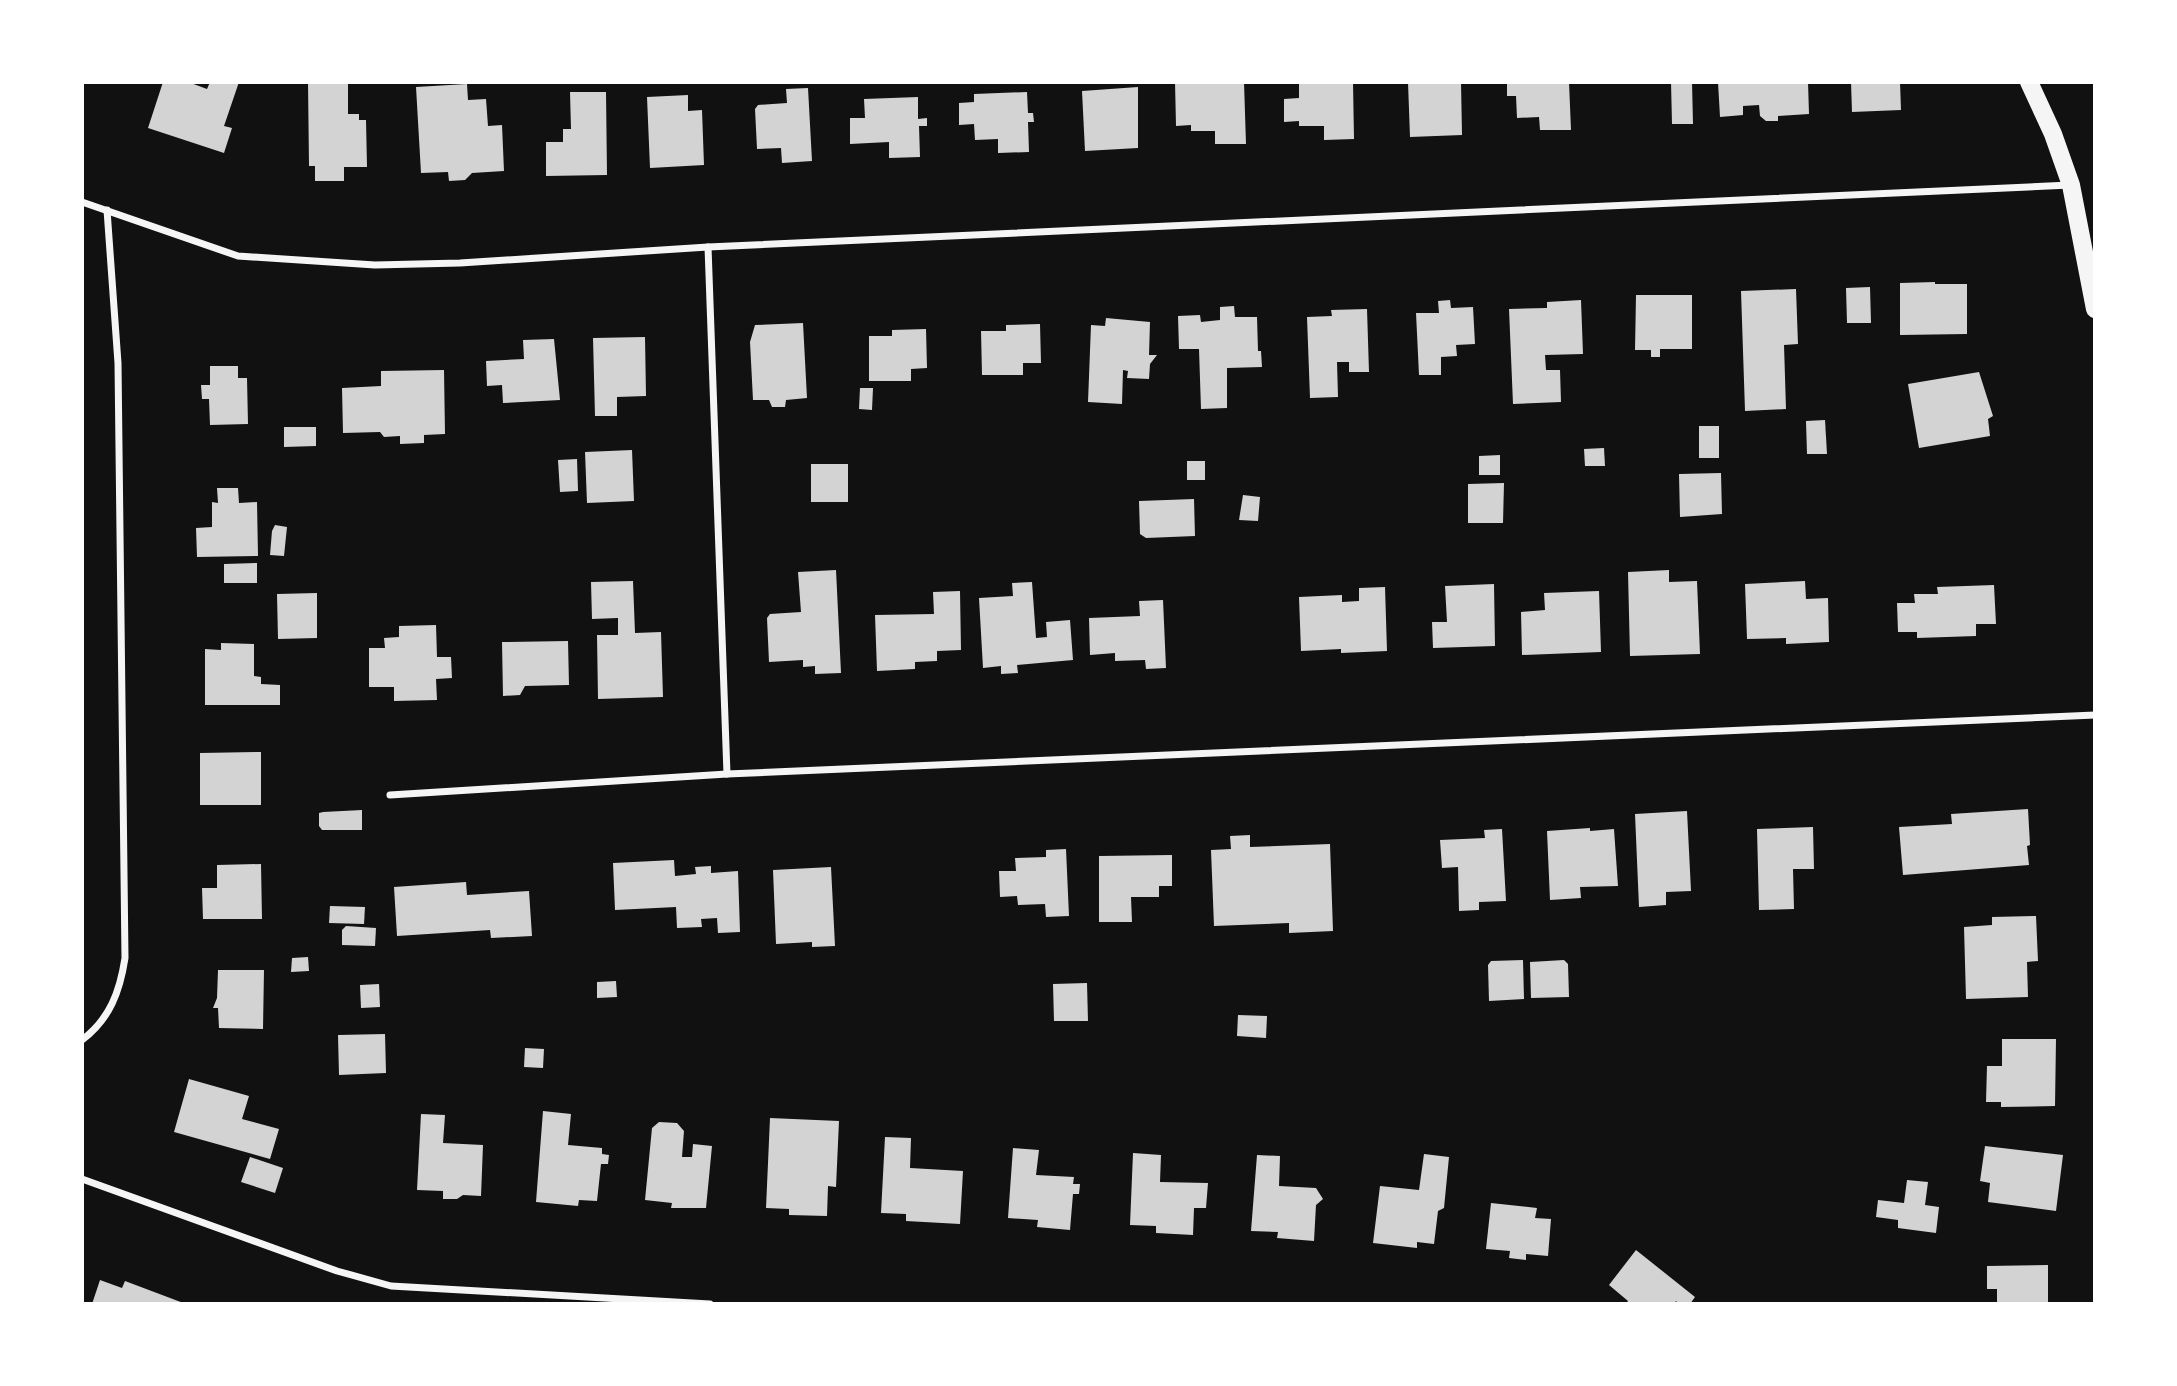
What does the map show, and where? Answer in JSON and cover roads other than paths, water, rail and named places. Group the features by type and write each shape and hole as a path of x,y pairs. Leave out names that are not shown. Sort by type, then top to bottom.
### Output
{"main road":[{"path":"2029,82 2053,134 2071,185 2095,309"}],"street":[{"path":"82,202 238,256 375,265 460,263 708,247 2071,185"},
{"path":"82,1040 95,1030 110,1011 121,985 125,958 118,363 107,210"},
{"path":"708,247 727,774"},
{"path":"390,795 727,774 2095,715"},
{"path":"82,1179 337,1271 391,1286 710,1304"}]}
